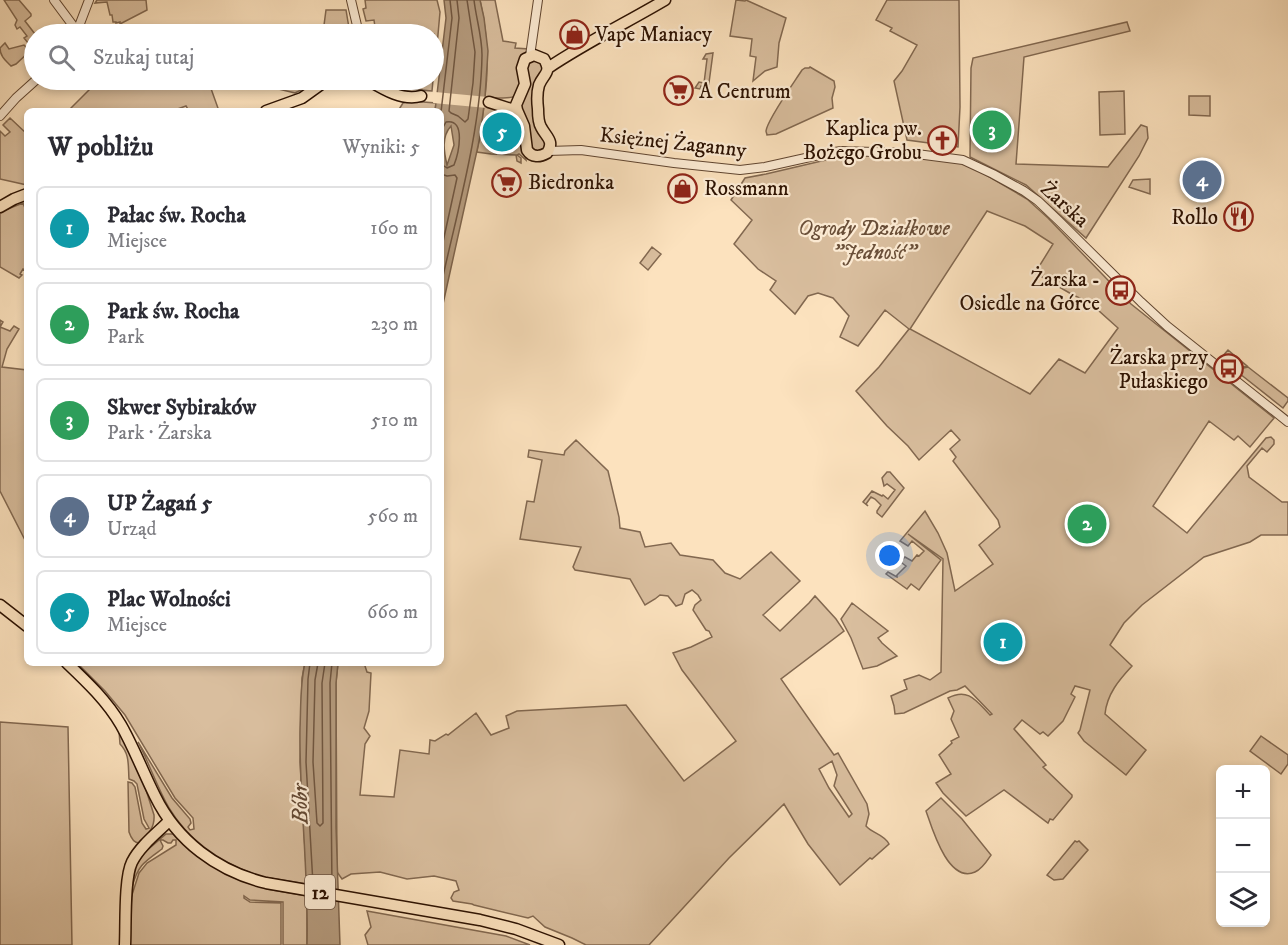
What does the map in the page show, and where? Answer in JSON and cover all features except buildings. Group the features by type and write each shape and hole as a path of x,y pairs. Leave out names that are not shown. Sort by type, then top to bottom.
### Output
{"main road":[{"path":"540,60 547,73 539,85 537,104 540,127 549,145 545,154 539,156 529,153 525,147 524,126 517,107 525,84 522,68 525,59 540,60 571,53 665,0"},
{"path":"274,108 302,98 313,90"},
{"path":"386,90 409,97 421,96 403,90"},
{"path":"0,207 24,195"},
{"path":"0,201 14,199"},
{"path":"0,605 24,624"},
{"name":"12","path":"70,666 114,714 132,744 155,797 169,820 189,843 208,858 249,879 498,924 530,933 559,945"},
{"path":"125,945 131,864 140,850 169,820"}],"street":[{"path":"54,0 70,24"},
{"path":"80,24 90,0"},
{"path":"349,0 352,24"},
{"path":"349,0 356,24"},
{"path":"538,0 535,29 540,60"},
{"path":"0,116 25,90"},
{"name":"Księżnej Żaganny","path":"549,145 726,169 761,168"},
{"name":"Żarska","path":"761,168 828,153 856,151 909,153 963,160 993,174 1038,201 1167,326 1288,422"}],"green space":[{"path":"4,0 19,0 31,14 25,21 27,24 24,24 24,32 20,27 17,29 15,25 17,20"},
{"path":"97,0 146,0 147,10 120,24 120,22 113,22 107,2 95,3"},
{"path":"365,0 437,0 440,12 439,24 375,24 374,20 366,21 363,9 366,8"},
{"path":"480,0 495,0 503,41 516,43 515,48 529,49 523,82 515,96 485,97 487,48"},
{"path":"736,0 746,0 786,18 779,43 777,67 765,71 753,81 756,57 750,56 752,39 730,36"},
{"path":"887,0 959,0 958,147 907,140 894,81 917,45 890,31 892,28 876,20"},
{"path":"326,10 346,10 348,24 324,24"},
{"path":"1127,22 1130,31 1024,57 1016,164 1108,167 1141,125 1147,127 1148,138 1139,156 1086,238 1026,185 970,157 971,68 973,58"},
{"path":"5,43 9,49 24,45 24,57 11,66 3,58 0,48"},
{"path":"713,53 708,90 704,90 704,86 700,89 695,88 699,82 704,83 707,59 703,59 706,54"},
{"path":"535,60 542,63 543,68 537,83 545,145 538,151 531,148 520,106 527,68 529,63"},
{"path":"810,67 834,81 833,108 776,134 767,135 766,131 771,118 782,100 802,70"},
{"path":"89,90 212,90 218,108 187,108 186,106 180,108 71,108"},
{"path":"283,90 301,90 295,93"},
{"path":"1124,91 1125,134 1100,135 1099,92"},
{"path":"1189,96 1210,96 1210,116 1189,115"},
{"path":"410,101 436,103 435,108 400,108 403,103"},
{"path":"484,107 513,115 519,122 526,160 519,154 517,155 521,158 521,163 517,161 516,155 477,152"},
{"path":"10,118 24,131 24,184 0,179 0,131 5,136 10,132 3,125"},
{"name":"Ogrody Działkowe \"Jedność\"","path":"867,154 957,161 981,172 1027,199 1131,304 1274,418 1250,447 1238,436 1234,440 1209,421 1153,506 1187,533 1266,438 1271,437 1274,440 1274,444 1267,452 1262,448 1247,466 1249,477 1282,502 1288,502 1288,535 1261,535 1250,542 1204,557 1142,605 1124,623 1110,645 1132,666 1111,694 1105,714 1146,750 1126,775 1084,741 1078,733 1090,690 1075,686 1071,694 1075,697 1063,721 1048,736 1043,732 1040,734 1022,720 1014,729 1046,765 1043,767 1072,795 1053,820 1050,819 1048,823 1004,790 966,816 936,783 951,774 939,755 952,743 951,741 959,737 951,719 954,711 948,698 955,695 967,695 977,701 990,715 992,714 965,686 904,713 895,714 891,696 907,689 904,680 919,675 930,680 941,672 943,559 908,534 941,560 919,590 911,584 907,589 886,574 888,572 897,577 906,566 895,558 891,562 888,560 896,553 903,559 905,557 912,561 924,551 912,541 908,546 900,541 925,511 947,553 955,591 993,564 979,545 1000,527 998,520 953,461 956,457 950,449 960,440 951,430 919,460 856,391 879,367 909,329 885,310 858,346 840,337 849,316 833,298 818,293 808,296 795,314 770,290 776,281 758,269 734,244 752,220 731,200 745,178 830,159","holes":["987,211 1025,226 1053,244 1035,273 1090,303 1118,328 1085,373 1059,359 1030,394 910,329"]},
{"path":"1150,179 1150,194 1129,187 1133,180"},
{"path":"23,203 24,206 24,270 19,278 0,267 0,212"},
{"path":"652,247 661,254 648,270 640,263"},
{"path":"14,326 19,329 7,349 2,367 24,370 24,538 0,491 0,327 10,331"},
{"path":"1228,350 1247,366 1235,369 1221,358"},
{"path":"1248,367 1288,398 1283,408 1235,370"},
{"path":"576,440 608,471 620,528 640,532 645,547 671,543 680,555 713,560 725,573 740,579 771,552 800,581 763,615 780,631 815,596 844,631 781,679 834,755 838,753 867,804 869,814 866,826 889,844 840,885 808,844 784,804 729,858 649,945 586,945 545,927 533,916 528,918 453,901 451,898 454,892 459,890 456,881 434,876 407,879 380,872 351,874 342,879 337,872 338,666 365,666 367,672 371,673 369,711 364,728 370,736 365,744 360,795 394,797 400,750 429,754 430,740 435,741 448,735 476,713 491,735 509,728 506,716 517,711 626,705 684,781 736,741 682,670 673,653 712,637 693,610 701,600 698,595 692,590 685,594 682,604 676,606 668,596 660,595 645,605 630,579 575,570 573,567 581,547 520,539 527,501 534,502 542,460 528,457 529,450 564,455","holes":["832,761 837,775 834,786 852,814 849,817 819,769"]},
{"path":"890,472 904,488 882,517 877,513 881,505 875,499 871,497 866,504 868,506 863,502 872,491 888,499 895,490 887,484 884,486 882,478"},
{"path":"852,603 888,631 878,638 897,656 877,666 863,669 841,619"},
{"path":"80,666 304,666 302,678 300,762 307,884 268,879 239,868 212,853 188,833 169,808 138,742 172,798 190,819 191,823 188,827 190,830 194,829 193,818 175,798 125,715"},
{"path":"0,722 68,727 72,945 0,945"},
{"path":"119,731 140,771 154,815 152,827 139,843 133,840 129,832 128,782 135,787 142,823 146,829 149,828 144,819 137,784 129,779 127,756 120,744"},
{"path":"1261,736 1288,755 1288,764 1281,774 1250,751"},
{"path":"941,798 962,819 991,855 975,872 965,874 957,870 949,862 937,841 926,811"},
{"path":"166,834 173,834 196,854 229,874 267,887 267,889 307,896 307,945 283,945 283,902 250,900 244,896 250,902 281,903 281,945 129,945 130,901 139,873 147,863 176,845 176,840 168,843 160,840 162,849 142,865 132,887 134,868 144,853"},
{"path":"1075,841 1079,841 1088,850 1063,879 1054,880 1047,875"},
{"path":"367,911 506,936 530,945 368,945 365,935 371,927"}],"water":[{"path":"444,0 480,0 488,51 485,97 480,137 444,299 444,150 444,108 435,108 437,90 444,90 446,18","holes":["451,126 454,145 447,165 445,140"]},
{"path":"304,666 338,666 336,827 340,945 307,945 307,890 300,755"}],"pier":[{"path":"435,92 488,97 487,108 433,103"}],"place":[{"name":"Vape Maniacy","path":"574,34"},
{"name":"A Centrum","path":"678,91"},
{"name":"Skwer Sybiraków","path":"992,130"},
{"name":"Plac Wolności","path":"502,132"},
{"name":"Kaplica pw. Bożego Grobu","path":"943,140"},
{"name":"UP Żagań 5","path":"1202,180"},
{"name":"Biedronka","path":"507,182"},
{"name":"Rossmann","path":"683,188"},
{"name":"Rollo","path":"1239,217"},
{"name":"Żarska - Osiedle na Górce","path":"1121,291"},
{"name":"Żarska przy Pułaskiego","path":"1229,369"},
{"name":"Park św. Rocha","path":"1087,524"},
{"name":"Pałac św. Rocha","path":"1003,642"}],"water label":[{"name":"Bóbr","path":"299,804"}]}
